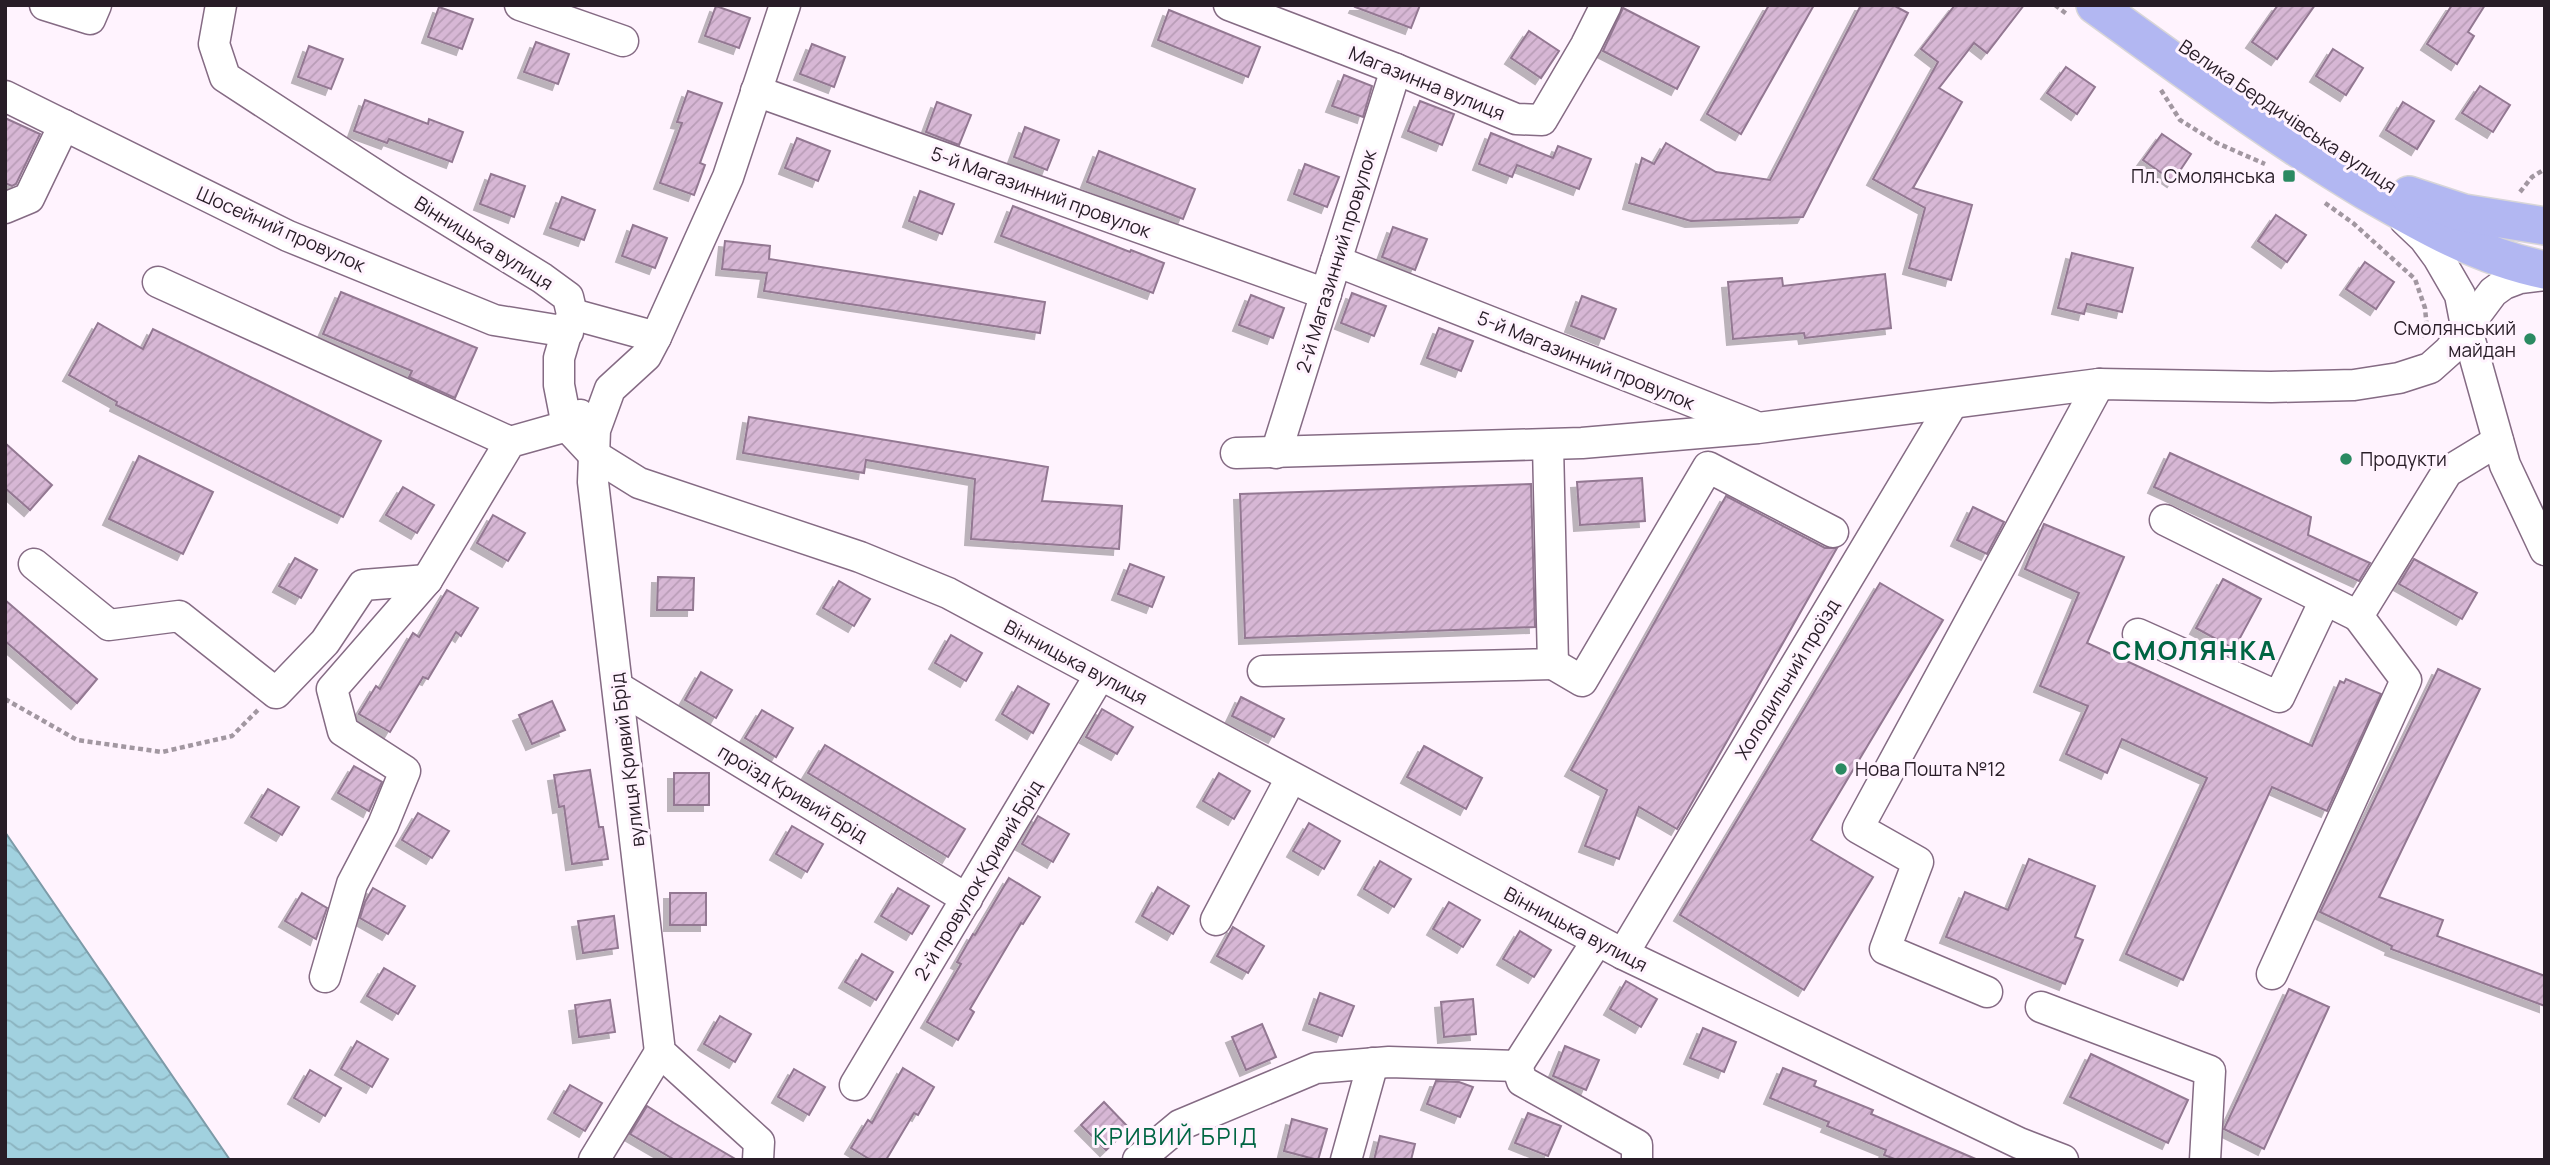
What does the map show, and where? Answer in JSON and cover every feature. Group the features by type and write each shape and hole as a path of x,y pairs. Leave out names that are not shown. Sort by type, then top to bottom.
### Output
{"main road":[{"name":"Велика Бердичівська вулиця","path":"2126,5 2244,91 2396,189 2429,203 2498,220"},
{"name":"Велика Бердичівська вулиця","path":"2085,13 2390,205"},
{"path":"2390,205 2487,254 2545,270"},
{"path":"2498,220 2545,226"}],"street":[{"path":"45,5 90,19 96,5"},
{"name":"Вінницька вулиця","path":"221,5 214,44 225,77 397,189 542,278 568,297 570,323"},
{"path":"520,5 622,41"},
{"name":"вулиця Кривий Брід","path":"660,1052 593,482 595,430 610,389 646,356 656,337 728,177 785,5"},
{"name":"Магазинна вулиця","path":"1229,5 1396,69 1516,119 1542,120 1606,5"},
{"name":"2-й Магазинний провулок","path":"1276,453 1396,69"},
{"name":"5-й Магазинний провулок","path":"756,91 1326,293"},
{"name":"Шосейний провулок","path":"5,96 288,236 494,320 570,323 656,337"},
{"path":"5,208 29,198 64,125"},
{"path":"2390,205 2424,238 2449,273 2460,295 2501,453 2545,550"},
{"path":"2466,326 2498,220"},
{"name":"5-й Магазинний провулок","path":"1336,261 1758,428"},
{"path":"1236,453 1548,445 1758,428 2099,384 2271,387 2354,385 2399,378 2430,368 2449,351 2493,292 2520,278 2545,275"},
{"path":"159,282 510,442 567,426 610,389"},
{"path":"567,426 559,384 559,358 570,323"},
{"path":"1987,992 1885,949 1918,862 1858,828 2099,384"},
{"name":"Холодильний проїзд","path":"1517,1066 1610,948 1952,404"},
{"name":"Вінницька вулиця","path":"567,426 594,455 639,483 860,556 948,593 1610,948 2019,1143 2063,1160"},
{"path":"325,977 352,884 383,825 405,771 342,731 332,690 427,580 510,442"},
{"path":"1548,445 1553,664"},
{"path":"2501,453 2545,507"},
{"path":"2358,616 2447,472 2501,453"},
{"path":"1263,671 1553,664 1582,681 1708,467 1833,533"},
{"path":"2165,520 2358,616 2406,680 2272,974"},
{"path":"34,564 109,625 179,616 276,692 324,642 363,585 427,580"},
{"path":"2138,634 2278,697 2325,600"},
{"name":"2-й провулок Кривий Брід","path":"855,1085 1100,675"},
{"name":"проїзд Кривий Брід","path":"618,688 967,899"},
{"path":"1216,920 1291,778"},
{"path":"2040,1007 2210,1071 2205,1160"},
{"path":"594,1160 660,1052 759,1142 758,1160"},
{"path":"1346,1160 1373,1063"},
{"path":"1138,1160 1180,1125 1316,1068 1373,1063 1517,1066 1522,1081 1637,1145 1637,1160"}],"path":[{"path":"2055,5 2085,13"},
{"path":"2159,86 2180,120 2217,143 2273,168"},
{"path":"2321,201 2353,223 2415,279 2425,309 2427,329 2422,337"},
{"path":"5,699 77,740 162,752 232,736 276,692"}],"water":[{"path":"5,832 230,1160 5,1160"}],"building":[{"path":"1420,5 1411,28 1355,7"},
{"path":"1769,5 1814,5 1741,134 1707,114"},
{"path":"1861,5 1893,5 1908,13 1803,217 1691,221 1629,203 1642,158 1654,164 1666,143 1716,172 1770,180"},
{"path":"1955,5 2024,5 1987,53 1974,43 1939,88 1962,102 1913,188 1972,205 1951,280 1909,268 1925,208 1873,179 1938,62 1921,49"},
{"path":"2278,5 2315,5 2277,59 2252,42"},
{"path":"2452,5 2485,5 2468,32 2474,36 2457,64 2427,44"},
{"path":"716,6 750,18 739,48 705,36"},
{"path":"439,7 473,19 462,49 428,37"},
{"path":"1623,8 1699,47 1677,89 1603,51"},
{"path":"1169,10 1260,47 1248,77 1158,40"},
{"path":"1529,31 1559,51 1541,78 1511,58"},
{"path":"536,42 569,54 558,84 524,72"},
{"path":"812,44 845,57 834,87 800,74"},
{"path":"309,46 343,59 331,89 298,77"},
{"path":"2333,49 2363,68 2346,95 2316,76"},
{"path":"2066,67 2095,87 2077,114 2047,93"},
{"path":"1344,75 1372,86 1363,117 1332,106"},
{"path":"2480,86 2510,105 2493,132 2462,113"},
{"path":"688,91 722,103 700,163 705,165 694,195 660,183 682,123 677,122"},
{"path":"365,100 428,124 429,119 463,132 452,162 389,139 387,143 354,131"},
{"path":"1420,101 1454,114 1442,145 1408,131"},
{"path":"937,102 971,115 959,145 926,132"},
{"path":"2403,102 2434,121 2417,149 2386,130"},
{"path":"5,118 40,134 16,184 12,186 5,183"},
{"path":"1025,127 1059,140 1047,170 1014,157"},
{"path":"1491,133 1553,158 1558,146 1591,159 1579,189 1517,165 1512,177 1479,164"},
{"path":"2162,134 2191,154 2173,181 2143,160"},
{"path":"797,138 830,151 818,181 785,168"},
{"path":"1099,151 1195,189 1183,219 1087,182"},
{"path":"1305,164 1339,177 1327,207 1294,194"},
{"path":"491,174 525,186 514,217 480,204"},
{"path":"920,191 954,204 942,234 909,221"},
{"path":"562,197 595,210 584,240 550,228"},
{"path":"1013,206 1164,263 1153,293 1001,236"},
{"path":"2276,215 2306,235 2287,262 2258,241"},
{"path":"633,225 667,238 655,268 622,256"},
{"path":"1393,227 1427,239 1415,270 1382,257"},
{"path":"725,241 770,246 769,259 1045,302 1040,333 764,291 767,273 722,269"},
{"path":"2072,253 2133,268 2122,312 2087,304 2084,314 2058,308"},
{"path":"2365,262 2394,282 2376,309 2346,289"},
{"path":"1885,274 1891,328 1805,338 1804,333 1733,339 1728,282 1782,278 1783,286"},
{"path":"341,292 477,348 455,398 409,377 412,371 323,334"},
{"path":"1352,293 1386,306 1374,336 1341,323"},
{"path":"1251,295 1284,308 1273,338 1239,325"},
{"path":"1582,296 1616,309 1604,339 1571,326"},
{"path":"98,323 143,349 153,329 381,441 343,517 116,405 117,402 69,375"},
{"path":"1439,328 1473,341 1461,371 1427,358"},
{"path":"749,417 1048,467 1042,501 1122,506 1119,549 971,539 975,479 866,460 864,473 743,453"},
{"path":"5,443 52,485 30,510 5,488"},
{"path":"2170,453 2311,517 2308,535 2370,563 2359,581 2154,487"},
{"path":"139,456 213,492 183,554 109,519"},
{"path":"1642,478 1645,521 1580,525 1577,482"},
{"path":"1531,484 1535,627 1245,638 1240,494"},
{"path":"403,487 434,505 417,533 386,515"},
{"path":"1726,496 1825,548 1837,548 1677,829 1639,807 1619,859 1585,846 1607,790 1571,770"},
{"path":"1973,507 2004,522 1987,554 1957,540"},
{"path":"493,515 525,533 508,561 477,543"},
{"path":"2044,524 2124,557 2087,643 2312,746 2340,681 2344,683 2346,679 2381,694 2327,811 2272,787 2183,980 2126,954 2207,778 2122,739 2107,773 2066,754 2088,706 2040,686 2079,593 2025,569"},
{"path":"295,558 317,570 301,598 279,586"},
{"path":"2414,559 2477,593 2462,619 2399,584"},
{"path":"1130,564 1164,577 1152,607 1118,594"},
{"path":"658,577 694,578 693,610 657,610"},
{"path":"2223,579 2261,599 2234,649 2196,628"},
{"path":"839,581 870,599 854,626 823,608"},
{"path":"1880,583 1943,620 1811,840 1873,877 1804,990 1680,915"},
{"path":"447,590 478,608 461,636 456,632 428,679 423,677 390,732 359,714 376,686 380,689 413,633 419,637"},
{"path":"5,600 97,679 77,703 5,641"},
{"path":"951,635 982,653 966,681 935,663"},
{"path":"2438,669 2480,689 2379,897 2443,920 2437,936 2545,976 2545,1006 2391,949 2392,946 2320,912"},
{"path":"701,672 732,690 716,718 685,700"},
{"path":"1018,686 1049,704 1033,733 1002,714"},
{"path":"1241,697 1284,719 1274,737 1232,716"},
{"path":"552,701 565,730 532,744 519,715"},
{"path":"1102,709 1133,727 1117,754 1086,737"},
{"path":"762,710 793,728 776,757 745,738"},
{"path":"825,745 965,829 948,857 808,773"},
{"path":"1424,746 1482,778 1466,809 1407,777"},
{"path":"354,766 382,782 369,811 338,793"},
{"path":"590,770 599,827 603,827 608,859 572,864 564,806 559,807 554,775"},
{"path":"674,773 709,773 709,805 674,805"},
{"path":"1219,773 1250,791 1234,819 1203,801"},
{"path":"268,789 299,807 282,835 251,817"},
{"path":"418,813 449,831 432,858 402,840"},
{"path":"1038,816 1069,834 1053,862 1022,844"},
{"path":"1309,823 1340,841 1324,869 1293,851"},
{"path":"792,826 823,844 807,872 776,854"},
{"path":"2029,859 2095,886 2075,937 2083,940 2065,984 1946,937 1965,892 2008,910"},
{"path":"1380,861 1411,879 1394,907 1364,889"},
{"path":"1009,878 1040,897 1023,924 1021,923 970,1009 974,1012 958,1040 927,1022 961,964 957,962"},
{"path":"1158,887 1189,906 1173,934 1142,916"},
{"path":"373,888 405,906 388,934 360,918"},
{"path":"898,888 929,906 912,934 881,916"},
{"path":"302,893 327,908 316,939 285,921"},
{"path":"670,893 706,893 706,925 670,925"},
{"path":"1449,902 1480,920 1463,947 1433,929"},
{"path":"614,916 618,948 583,953 578,921"},
{"path":"1233,927 1264,946 1248,973 1217,956"},
{"path":"1520,931 1551,950 1534,977 1503,959"},
{"path":"862,954 893,972 876,1000 845,982"},
{"path":"384,968 415,986 398,1014 367,996"},
{"path":"1626,981 1657,999 1641,1027 1610,1009"},
{"path":"2289,989 2329,1007 2264,1149 2224,1129"},
{"path":"1320,993 1354,1006 1342,1036 1309,1024"},
{"path":"1473,999 1476,1034 1444,1037 1441,1002"},
{"path":"610,1000 615,1032 579,1037 575,1005"},
{"path":"720,1016 751,1034 735,1062 704,1044"},
{"path":"1262,1024 1276,1057 1246,1070 1232,1037"},
{"path":"1703,1028 1736,1042 1724,1072 1690,1058"},
{"path":"357,1041 388,1059 372,1087 341,1069"},
{"path":"1565,1046 1599,1060 1586,1090 1553,1076"},
{"path":"2091,1054 2188,1100 2168,1143 2070,1097"},
{"path":"903,1068 934,1087 918,1115 914,1113 886,1160 871,1160 851,1148 868,1120 872,1123"},
{"path":"1783,1068 1816,1081 1814,1086 1873,1110 1871,1114 1978,1160 1897,1160 1884,1155 1886,1150 1827,1126 1829,1122 1770,1098"},
{"path":"794,1069 825,1087 809,1115 778,1097"},
{"path":"310,1070 341,1088 325,1116 294,1098"},
{"path":"1436,1081 1459,1082 1473,1087 1460,1117 1427,1104"},
{"path":"570,1085 602,1103 585,1131 554,1113"},
{"path":"1104,1102 1129,1128 1106,1150 1081,1125"},
{"path":"647,1106 737,1160 675,1160 630,1134"},
{"path":"1528,1113 1561,1126 1548,1156 1515,1143"},
{"path":"1292,1119 1327,1129 1318,1160 1284,1151"},
{"path":"1380,1136 1415,1144 1411,1160 1374,1160"}],"place":[{"name":"Пл. Смолянська","path":"2289,176"},
{"name":"Смолянський майдан","path":"2530,339"},
{"name":"Продукти","path":"2346,459"},
{"name":"Нова Пошта №12","path":"1841,769"}],"district":[{"name":"СМОЛЯНКА","path":"2195,651"},
{"name":"КРИВИЙ БРІД","path":"1176,1137"}]}
